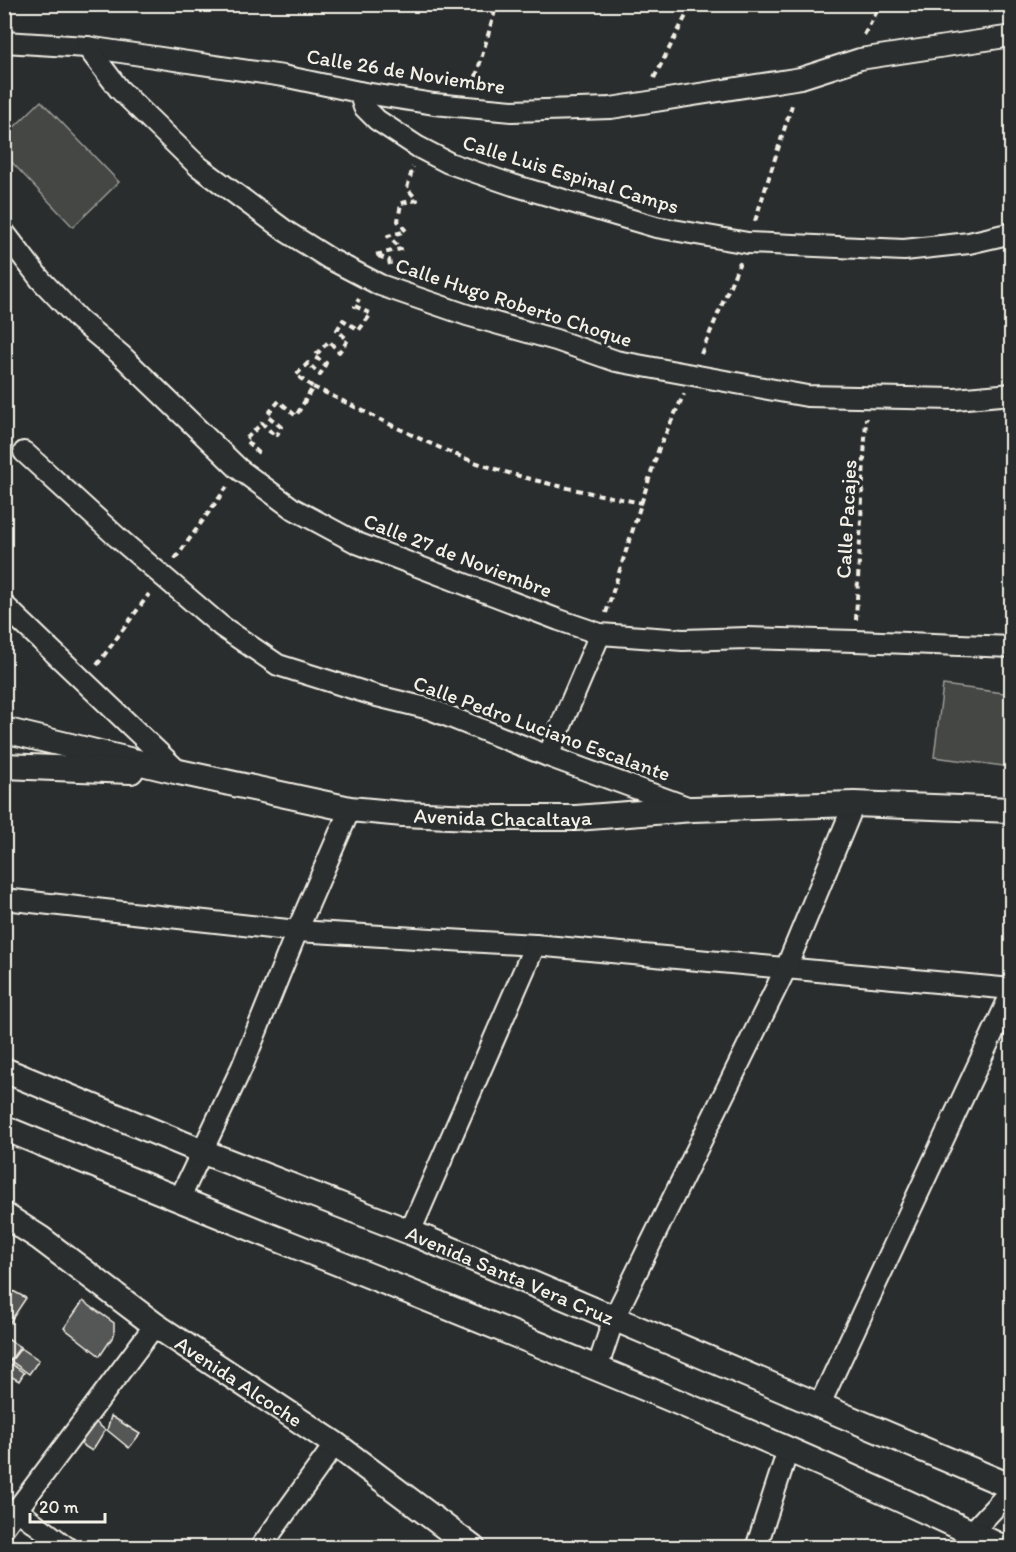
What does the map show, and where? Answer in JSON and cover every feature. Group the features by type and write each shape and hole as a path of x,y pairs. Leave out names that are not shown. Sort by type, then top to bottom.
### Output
{"street":[{"name":"Calle 26 de Noviembre","path":"4,42 87,47 282,76 434,104 512,111 564,111 650,103 801,78 860,59 1008,37"},
{"name":"Calle Hugo Roberto Choque","path":"87,47 119,89 198,166 287,232 330,259 370,279 466,315 556,340 616,361 807,396 955,399 1011,394"},
{"name":"Calle Luis Espinal Camps","path":"359,92 364,107 377,120 418,147 450,163 513,185 656,227 748,243 904,250 969,243 1011,233"},
{"name":"Calle 27 de Noviembre","path":"4,232 40,279 79,320 120,355 234,464 292,508 357,543 600,634 683,640 747,638 1007,647"},
{"name":"Calle Pedro Luciano Escalante","path":"24,452 117,537 221,626 279,665 377,696 430,709 548,756 693,809"},
{"path":"4,605 179,772"},
{"path":"548,756 600,634"},
{"name":"Avenida Chacaltaya","path":"4,730 179,772 350,809 518,818 576,818 693,809 854,804 1011,810"},
{"path":"4,766 179,772"},
{"path":"597,1369 614,1318 786,968 854,804"},
{"path":"179,1200 242,1067 350,809"},
{"path":"4,899 297,931 535,945 1011,990 819,1406"},
{"path":"410,1232 535,945"},
{"name":"Avenida Santa Vera Cruz","path":"4,1070 201,1151 410,1232 1011,1488"},
{"path":"4,1128 597,1369 788,1450 970,1540 1004,1548"},
{"name":"Avenida Alcoche","path":"4,1215 40,1238 155,1325 335,1444 473,1548"},
{"path":"4,1527 155,1325"},
{"path":"260,1548 335,1444"},
{"path":"756,1548 788,1450"},
{"path":"970,1540 1011,1488"},
{"path":"17,1510 68,1548"}],"path":[{"path":"467,106 497,4"},
{"path":"650,103 655,73 692,4"},
{"path":"860,59 862,39 881,4"},
{"path":"1008,37 1011,99"},
{"path":"418,147 407,188 417,200 401,203 398,221 406,231 388,236 401,249 375,255 389,260 392,276 370,279 355,306 371,314 358,330 343,320 337,330 348,340 339,352 329,341 314,357 326,363 320,375 309,363 296,375 313,387 472,461 555,486 642,503"},
{"path":"234,464 241,457 250,463 259,454 245,440 262,423 276,437 280,427 267,415 279,401 296,416 313,387"},
{"name":"Calle Pacajes","path":"855,641 867,399"},
{"path":"1007,647 1011,577"}],"shaded area":[{"path":"41,101 119,182 73,227 5,155 5,136"},
{"path":"943,685 1011,694 1011,767 934,757"}],"building":[{"path":"13,1291 26,1298 8,1325 4,1322 4,1304"},
{"path":"83,1301 114,1323 114,1335 100,1356 64,1328"},
{"path":"6,1338 20,1347 10,1361 4,1357"},
{"path":"21,1348 39,1360 29,1374 11,1361"},
{"path":"10,1363 24,1373 19,1381 5,1373"},
{"path":"111,1416 140,1434 129,1448 107,1430"},
{"path":"93,1420 105,1430 92,1451 75,1440"}]}
